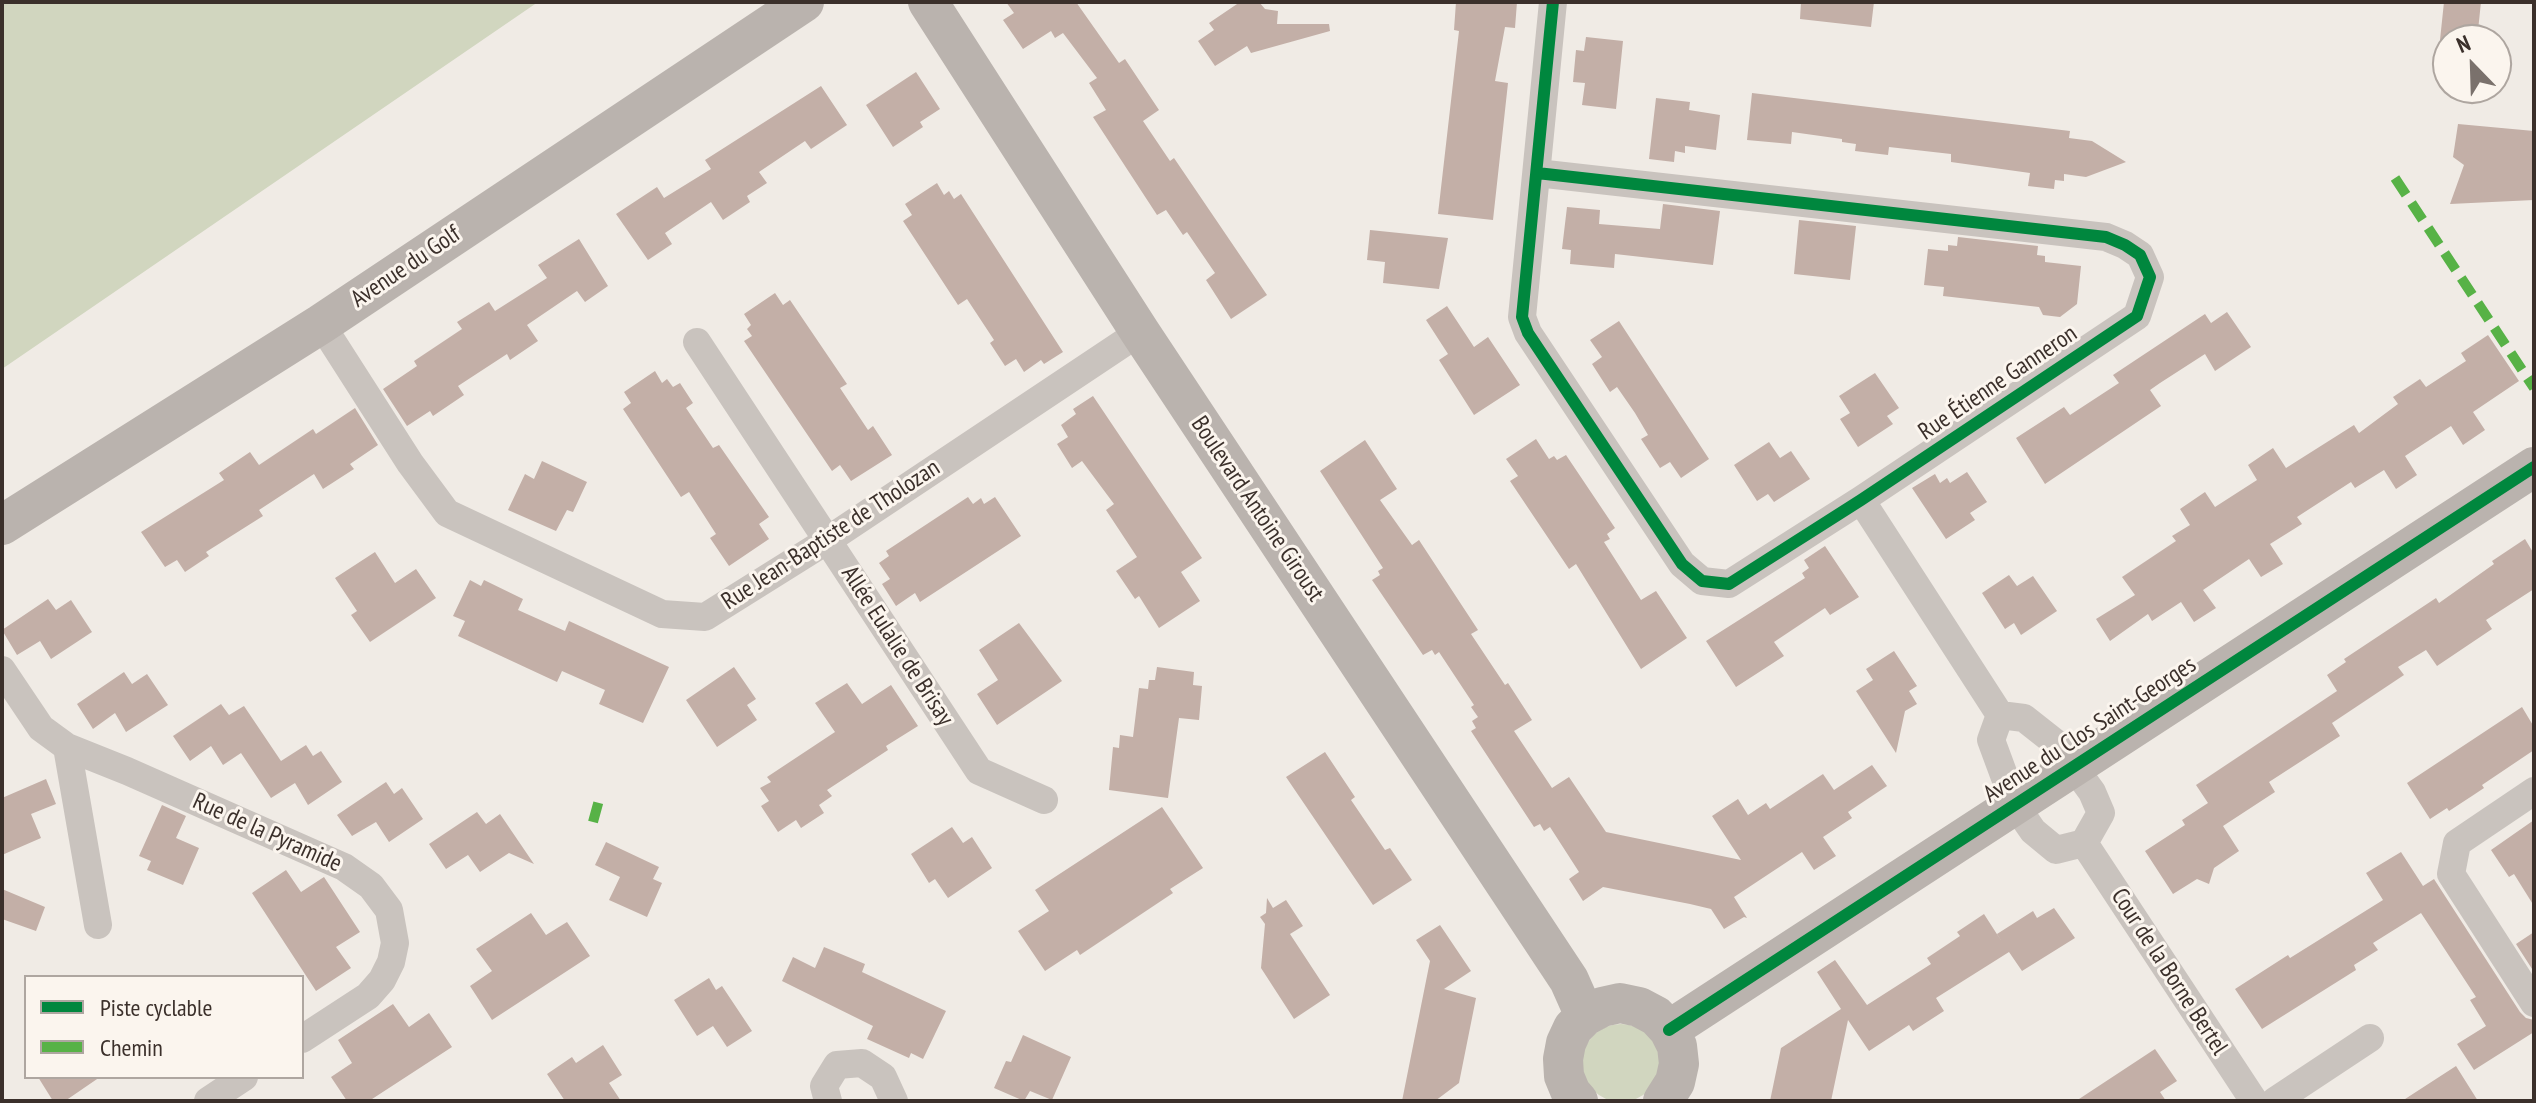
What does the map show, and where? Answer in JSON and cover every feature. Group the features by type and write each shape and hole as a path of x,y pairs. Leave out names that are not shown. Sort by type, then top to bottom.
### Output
{"street":[{"name":"Avenue du Golf","path":"2,525 321,324 804,2"},
{"name":"Boulevard Antoine Giroust","path":"928,2 1140,332 1569,980 1585,1016"},
{"name":"Rue Étienne Ganneron","path":"1537,173 2106,237 2140,255 2150,277 2137,316 1729,584 1702,581 1682,564 1528,333 1522,317 1553,2"},
{"name":"Rue Jean-Baptiste de Tholozan","path":"321,324 410,463 447,513 662,614 705,617 828,540 1140,332"},
{"name":"Allée Eulalie de Brisay","path":"697,342 979,771 1044,800"},
{"name":"Avenue du Clos Saint-Georges","path":"1669,1030 2534,467"},
{"path":"1861,500 2000,715 2024,718 2057,744 2092,792 2101,813 2084,843 2056,850 2033,831 2015,805 1991,740 2000,715"},
{"name":"Rue de la Pyramide","path":"2,670 41,728 67,747 344,867 371,886 389,910 395,943 391,962 382,980 368,996 304,1038"},
{"path":"67,747 98,925"},
{"path":"2534,791 2457,843 2451,874 2534,1003"},
{"name":"Cour de la Borne Bertel","path":"2084,843 2254,1101"},
{"path":"1569,1098 1563,1059 1573,1028 1585,1016 1602,1007 1620,1003 1656,1016 1669,1030 1677,1046 1679,1064 1675,1082 1663,1101"},
{"path":"2275,1101 2370,1038"},
{"path":"828,1101 824,1086 837,1065 862,1063 883,1077 894,1101"},
{"path":"208,1101 241,1079"}],"green space":[{"path":"2,2 538,2 2,369"},
{"path":"1613,1024 1629,1024 1643,1030 1654,1041 1660,1063 1654,1085 1643,1096 1629,1102 1613,1102 1599,1096 1588,1085 1582,1071 1582,1055 1588,1041 1599,1030"}],"building":[{"path":"1006,2 1076,2 1119,63 1125,59 1159,110 1143,121 1170,161 1174,158 1267,295 1231,319 1206,280 1215,273 1187,232 1183,235 1166,210 1157,215 1093,117 1106,110 1089,83 1097,78 1063,33 1055,38 1051,31 1023,49 1003,20 1014,13"},
{"path":"1240,2 1259,2 1265,9 1278,11 1277,24 1329,24 1330,31 1251,53 1247,46 1215,66 1198,41 1214,30 1209,23"},
{"path":"1456,2 1517,2 1515,28 1505,27 1495,81 1508,83 1493,220 1438,214 1459,31 1454,30"},
{"path":"1801,2 1874,2 1871,27 1800,19"},
{"path":"2444,2 2481,2 2479,24 2442,24"},
{"path":"1586,37 1623,41 1616,109 1582,105 1585,83 1573,82 1576,50 1584,51"},
{"path":"916,72 940,109 920,122 923,127 893,147 866,105"},
{"path":"821,86 847,125 811,149 805,141 759,172 767,183 747,196 750,202 723,220 711,202 665,233 672,244 648,260 616,214 657,187 664,198 711,169 705,160"},
{"path":"1752,93 2070,131 2069,138 2092,141 2126,162 2086,177 2064,174 2064,181 2055,180 2054,189 2028,186 2030,173 1951,162 1951,154 1889,147 1888,155 1855,151 1856,144 1842,142 1842,139 1792,132 1791,144 1747,140"},
{"path":"1656,98 1690,102 1689,110 1720,115 1716,150 1685,146 1685,153 1675,151 1674,162 1649,159"},
{"path":"2458,124 2534,131 2534,200 2450,204 2464,165 2453,157"},
{"path":"937,183 944,195 949,191 954,199 961,194 1063,352 1044,364 1041,360 1024,372 1016,359 1005,366 990,343 994,340 967,299 958,305 903,221 912,215 905,204"},
{"path":"1663,204 1720,211 1713,265 1615,254 1614,268 1570,264 1571,250 1562,249 1567,207 1600,210 1599,224 1660,229"},
{"path":"1799,220 1856,226 1850,280 1794,274"},
{"path":"1370,230 1448,238 1439,289 1383,283 1385,262 1367,260"},
{"path":"1958,237 2038,246 2037,255 2045,256 2045,262 2081,266 2077,304 2060,317 2043,315 2039,307 1943,296 1944,287 1924,285 1928,249 1948,251 1948,245 1957,246"},
{"path":"579,239 608,286 585,302 577,291 527,325 538,341 510,360 507,354 458,386 464,395 433,416 430,411 407,426 383,389 417,366 414,361 462,329 457,322 489,302 495,311 547,278 538,265"},
{"path":"775,293 783,305 790,300 847,384 840,388 868,430 873,426 892,455 851,481 840,465 832,471 744,341 752,336 747,329 751,325 744,314"},
{"path":"1447,306 1474,347 1488,337 1520,385 1474,415 1439,360 1448,354 1426,320"},
{"path":"2227,312 2251,347 2215,371 2205,354 2160,383 2150,390 2161,406 2045,484 2016,438 2064,407 2070,415 2119,383 2113,375 2205,314 2211,323"},
{"path":"1619,321 1709,459 1681,478 1670,462 1660,468 1641,439 1648,435 1635,413 1617,387 1610,392 1592,364 1602,357 1590,340"},
{"path":"2488,335 2519,381 2473,412 2485,430 2463,445 2451,426 2405,456 2417,475 2396,489 2384,470 2355,488 2351,482 2297,517 2302,524 2270,544 2283,564 2261,577 2249,559 2203,590 2216,608 2194,622 2181,602 2152,621 2148,614 2110,641 2096,619 2135,595 2122,577 2176,541 2172,536 2190,525 2180,509 2205,492 2215,507 2257,480 2248,465 2273,448 2286,468 2354,425 2359,433 2398,404 2393,397 2420,379 2426,387 2466,361 2461,353"},
{"path":"655,371 662,383 667,379 673,387 680,383 693,403 686,408 713,448 719,445 769,517 759,524 769,539 729,566 710,538 716,534 689,492 681,497 623,409 631,403 624,392"},
{"path":"1875,373 1899,408 1887,416 1893,424 1858,447 1840,419 1850,413 1839,396"},
{"path":"1093,396 1202,558 1181,572 1200,601 1159,628 1139,596 1135,599 1116,571 1137,557 1106,510 1114,504 1082,461 1072,468 1057,444 1068,437 1061,425 1076,414 1073,409"},
{"path":"355,408 378,445 350,464 354,469 323,489 314,474 259,510 263,516 206,552 209,556 185,572 177,560 165,567 141,532 224,480 219,473 250,452 259,465 313,429 316,434"},
{"path":"1536,439 1549,459 1554,456 1557,460 1566,455 1615,528 1607,534 1610,539 1604,542 1641,600 1656,591 1687,638 1641,669 1576,564 1569,569 1510,481 1518,476 1506,459"},
{"path":"1365,440 1397,489 1380,500 1412,545 1419,540 1478,630 1471,634 1532,720 1514,731 1552,788 1569,777 1606,832 1741,860 1712,816 1738,799 1748,815 1766,803 1770,809 1823,774 1834,790 1872,765 1887,786 1848,812 1852,818 1823,837 1836,856 1814,870 1802,852 1734,897 1747,918 1724,929 1711,909 1690,904 1603,887 1583,901 1569,879 1579,872 1550,827 1544,831 1540,824 1534,827 1471,731 1476,728 1472,721 1478,717 1471,707 1474,705 1439,652 1435,655 1432,650 1423,655 1372,580 1380,575 1378,571 1383,568 1320,471"},
{"path":"1769,442 1780,458 1791,451 1810,479 1774,502 1768,494 1757,501 1734,465"},
{"path":"542,461 587,482 573,512 567,510 556,531 508,510 525,474 534,479"},
{"path":"1967,472 1987,502 1970,513 1975,520 1946,539 1912,488 1935,474 1940,483 1947,478 1950,483"},
{"path":"968,497 973,504 981,498 984,504 995,497 1021,536 920,602 915,593 896,606 882,584 890,579 879,563 889,556 886,551"},
{"path":"2525,539 2534,554 2534,589 2486,620 2492,629 2437,666 2426,650 2398,667 2404,675 2332,723 2340,736 2269,782 2275,792 2223,826 2239,851 2214,868 2209,884 2197,879 2173,894 2145,851 2185,825 2182,820 2208,803 2196,785 2337,691 2327,675 2346,662 2344,659 2436,598 2439,603"},
{"path":"1825,546 1859,597 1830,615 1825,608 1774,642 1784,656 1736,687 1706,641 1805,578 1802,573 1809,568 1804,560"},
{"path":"375,552 395,583 416,569 436,598 370,642 351,615 357,611 335,578"},
{"path":"2009,575 2017,586 2033,576 2057,611 2021,635 2014,623 2005,629 1982,593"},
{"path":"470,580 481,586 484,580 523,599 518,610 565,631 569,621 669,667 643,723 599,704 605,690 562,671 557,682 458,636 465,621 453,616"},
{"path":"48,599 56,610 71,600 92,632 51,659 40,641 17,655 2,630"},
{"path":"1019,623 1062,681 997,725 977,694 998,680 979,650"},
{"path":"1894,651 1917,686 1909,691 1917,704 1905,711 1896,753 1856,691 1873,680 1866,669"},
{"path":"734,667 756,699 747,705 757,720 717,747 686,700"},
{"path":"1157,667 1194,672 1193,685 1202,686 1199,720 1179,718 1168,798 1109,790 1113,747 1119,748 1120,735 1133,737 1139,688 1148,689 1149,680 1155,680"},
{"path":"124,672 132,684 147,674 168,705 126,732 115,713 93,729 77,704"},
{"path":"847,683 862,704 891,685 918,726 827,790 832,796 819,805 824,813 801,828 796,820 778,832 761,806 769,801 760,788 771,782 767,777 835,732 815,703"},
{"path":"221,704 229,715 244,706 281,761 306,745 313,756 321,751 342,782 308,805 295,783 271,798 241,753 223,765 211,746 190,761 173,736"},
{"path":"2522,707 2534,727 2534,750 2482,785 2484,788 2472,796 2430,819 2407,783"},
{"path":"1325,752 1355,797 1351,800 1385,850 1390,848 1412,880 1373,905 1286,777"},
{"path":"46,779 56,804 31,814 41,838 2,855 2,798"},
{"path":"386,782 394,794 402,788 423,819 389,842 376,822 352,836 337,815"},
{"path":"162,805 186,816 176,838 199,848 183,885 147,870 151,861 139,856"},
{"path":"1162,807 1203,868 1170,889 1173,893 1080,955 1077,950 1045,971 1018,931 1049,911 1035,890"},
{"path":"477,812 486,824 500,814 534,864 509,853 480,872 468,855 446,869 429,844"},
{"path":"2534,820 2534,906 2514,874 2509,877 2491,850"},
{"path":"952,827 963,843 972,837 992,868 948,898 935,879 929,883 911,854"},
{"path":"606,842 659,867 653,879 662,883 647,917 609,900 620,877 595,865"},
{"path":"2401,852 2423,886 2434,879 2520,1012 2534,1020 2534,1032 2474,1070 2457,1044 2486,1026 2470,1000 2476,997 2421,913 2373,943 2378,950 2354,965 2356,970 2262,1029 2235,989 2383,900 2366,873"},
{"path":"286,870 301,892 324,877 360,932 336,947 351,968 316,991 252,893"},
{"path":"2,889 45,907 36,931 2,919"},
{"path":"1267,898 1273,908 1286,900 1303,926 1290,934 1330,995 1294,1019 1261,968 1265,924 1260,917 1266,913"},
{"path":"2054,908 2075,938 2022,971 2009,952 1936,998 1944,1011 1913,1031 1909,1025 1869,1051 1848,1020 1831,1101 1770,1101 1781,1048 1841,1009 1817,972 1835,960 1867,1005 1931,964 1927,958 1960,936 1957,932 1984,914 2002,942 1997,934 2033,911 2037,918"},
{"path":"531,913 546,935 567,922 590,956 492,1020 470,986 492,971 476,949"},
{"path":"1440,925 1471,971 1444,989 1476,998 1459,1083 1435,1101 1402,1101 1430,961 1416,940"},
{"path":"2534,932 2534,972 2516,944"},
{"path":"824,947 865,964 862,972 946,1011 923,1059 911,1053 909,1058 867,1039 873,1026 782,981 793,957 815,968"},
{"path":"709,978 716,990 722,986 752,1031 727,1047 713,1026 697,1036 674,1000"},
{"path":"393,1004 409,1027 429,1013 452,1047 369,1101 347,1101 331,1077 352,1063 338,1040"},
{"path":"1023,1035 1071,1057 1052,1100 1030,1091 1024,1101 994,1088 1006,1061 1011,1062"},
{"path":"603,1045 622,1075 609,1083 621,1101 565,1101 547,1074 572,1057 576,1063"},
{"path":"2155,1049 2177,1081 2160,1092 2166,1101 2076,1101"},
{"path":"2456,1066 2478,1101 2402,1101"},
{"path":"39,1079 97,1079 65,1101 53,1101"}],"marked path":[{"path":"2395,178 2534,388"},
{"path":"593,822 599,800"}],"cycle path":[{"path":"1537,173 2106,237 2140,255 2150,277 2137,316 1729,584 1702,581 1682,564 1528,333 1522,317 1553,2"},
{"path":"1669,1030 2534,467"}]}
